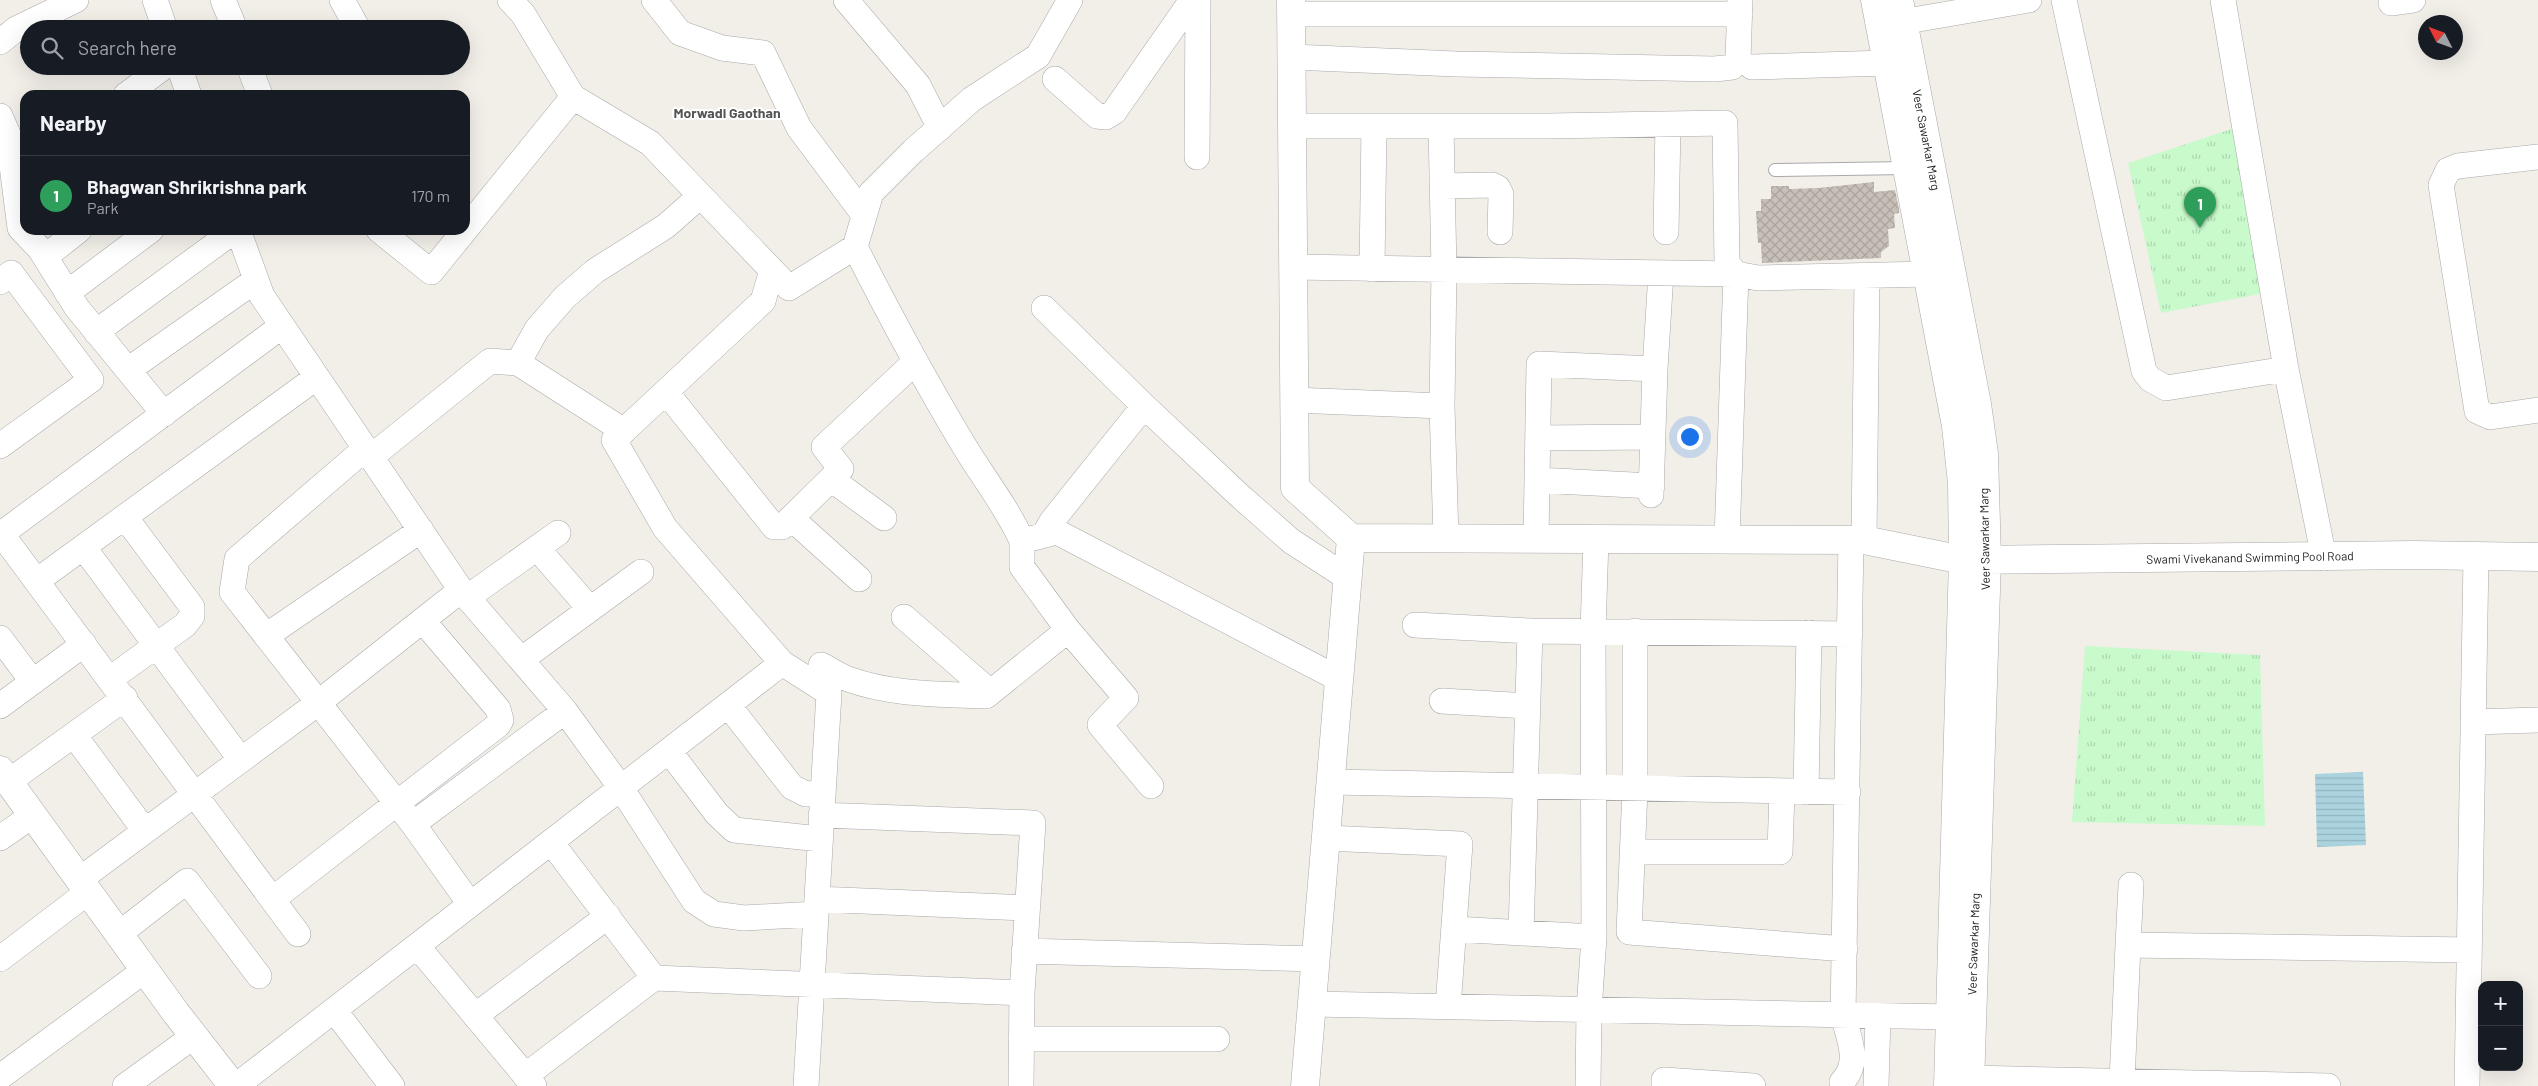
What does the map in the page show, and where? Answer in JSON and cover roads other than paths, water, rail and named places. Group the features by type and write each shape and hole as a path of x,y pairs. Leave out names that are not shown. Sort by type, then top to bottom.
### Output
{"street":[{"path":"35,20 76,0"},
{"path":"155,0 162,20"},
{"path":"223,0 231,20"},
{"path":"342,0 353,20"},
{"path":"510,0 523,14 573,97 650,143 789,288 855,247"},
{"path":"654,0 680,33 722,48 762,53 799,128 864,214"},
{"path":"846,0 918,85 940,128"},
{"path":"1033,538 1014,524 978,471 914,362 855,247 871,193 972,99 1038,56 1070,0"},
{"path":"1055,79 1097,116 1106,117 1114,112 1192,0"},
{"path":"1197,157 1198,0"},
{"path":"1889,12 2029,0"},
{"path":"2064,0 2144,371 2150,379 2166,388 2286,370"},
{"path":"2223,0 2286,370 2324,558"},
{"path":"1292,57 1456,64 1714,69 1732,67 1738,60 1740,7 1291,7 1295,488 1351,538 1305,1086"},
{"name":"Veer Sawarkar Marg","path":"1889,12 1887,64 1956,426 1962,483 1975,559 1962,1083"},
{"name":"Veer Sawarkar Marg","path":"1889,12 1981,431 1950,1017 1962,1083"},
{"path":"0,42 20,27"},
{"path":"1752,68 1887,64"},
{"path":"133,90 153,75"},
{"path":"182,75 187,90"},
{"path":"252,75 258,90"},
{"path":"470,224 573,97"},
{"path":"0,116 8,134 20,200"},
{"path":"1292,126 1726,123 1727,263 1736,274 1728,540"},
{"path":"1666,232 1668,124"},
{"path":"1372,269 1374,126"},
{"path":"1441,126 1444,270 1442,406 1446,538"},
{"path":"2538,157 2458,166 2448,170 2441,186 2477,411 2490,417 2538,410"},
{"path":"1443,186 1492,185 1498,188 1501,194 1500,232"},
{"path":"518,363 537,329 565,297 595,271 666,226 700,196"},
{"path":"26,235 45,257 67,293 96,332 164,414"},
{"path":"45,257 73,235"},
{"path":"67,293 145,235"},
{"path":"96,332 230,235 256,280 262,296 464,593 565,711 620,788 694,901 714,914 744,918 816,906 1027,908"},
{"path":"385,235 431,272 461,235"},
{"path":"1293,268 1736,274 1758,278 1928,274"},
{"path":"772,270 763,301 614,440 666,528 782,663 829,693 806,1086"},
{"path":"0,446 91,380 4,272"},
{"path":"1537,480 1651,491 1655,369 1661,273"},
{"path":"1842,1082 1850,1074 1854,1061 1844,1015 1844,949 1850,634 1858,540 1867,276"},
{"path":"128,370 256,280"},
{"path":"1044,308 1144,406 1291,541 1348,578"},
{"path":"282,326 0,533 38,580 298,934"},
{"path":"470,904 413,824 232,592 237,559 368,453 490,361 518,363 624,431"},
{"path":"666,392 774,527 782,527 841,469 824,447 914,362"},
{"path":"1536,539 1539,364 1655,369"},
{"path":"38,580 317,377"},
{"path":"1294,400 1442,406"},
{"path":"1144,406 1052,521 1033,538 1022,567 1068,630 1126,698 1100,725 1151,786"},
{"path":"1538,438 1653,437"},
{"path":"831,479 884,518"},
{"path":"110,679 185,625 192,616 192,607 125,517"},
{"path":"791,518 859,579"},
{"path":"266,636 421,530"},
{"path":"1033,538 1057,532 1339,680"},
{"path":"0,959 145,831 318,703 423,621 558,533"},
{"name":"Swami Vivekanand Swimming Pool Road","path":"1351,538 1858,540 1975,559 2538,557"},
{"path":"1588,1086 1589,1010 1594,937 1593,631 1596,539"},
{"path":"84,548 241,760"},
{"path":"537,548 590,609"},
{"path":"2467,1086 2476,557"},
{"path":"522,659 641,572"},
{"path":"904,617 990,692"},
{"path":"273,899 498,725 501,720 498,709 423,621"},
{"path":"1415,626 1635,632 1850,634"},
{"path":"821,664 847,679 872,686 922,694 986,696 1068,630"},
{"path":"1521,933 1530,630"},
{"path":"1635,632 1635,788 1629,932 1844,949"},
{"path":"1632,852 1780,852 1794,791 1808,633"},
{"path":"0,638 33,682"},
{"path":"0,706 84,644"},
{"path":"125,698 74,735 4,776 194,1036 235,1086 782,663"},
{"path":"1442,701 1528,706"},
{"path":"728,705 792,787 806,794 822,816"},
{"path":"413,824 565,711"},
{"path":"2473,722 2538,720"},
{"path":"74,735 145,831"},
{"path":"669,751 717,814 734,830 822,816 1033,823 1022,993 1021,1086"},
{"path":"1331,782 1848,792"},
{"path":"0,838 32,815"},
{"path":"1326,838 1460,844 1448,1006"},
{"path":"551,842 654,978"},
{"path":"119,934 187,881 259,976"},
{"path":"2122,1082 2131,885"},
{"path":"475,1016 608,916"},
{"path":"1454,929 1594,937"},
{"path":"2128,945 2469,950"},
{"path":"417,946 530,1081 654,978 1022,993"},
{"path":"1024,951 1316,959"},
{"path":"0,1077 145,970"},
{"path":"1312,1004 1950,1017"},
{"path":"334,1010 392,1086"},
{"path":"1876,1086 1878,1016"},
{"path":"125,1086 194,1036"},
{"path":"1021,1039 1217,1040"},
{"path":"1664,1086 1664,1080 1753,1086"},
{"path":"1962,1083 2122,1082 2328,1086"}],"lane":[{"path":"1775,170 1907,168"}],"water":[{"path":"2363,772 2366,845 2317,847 2315,774"}],"place":[{"name":"Bhagwan Shrikrishna park","path":"2200,228"}],"district":[{"name":"Morwadi Gaothan","path":"727,113"}]}
